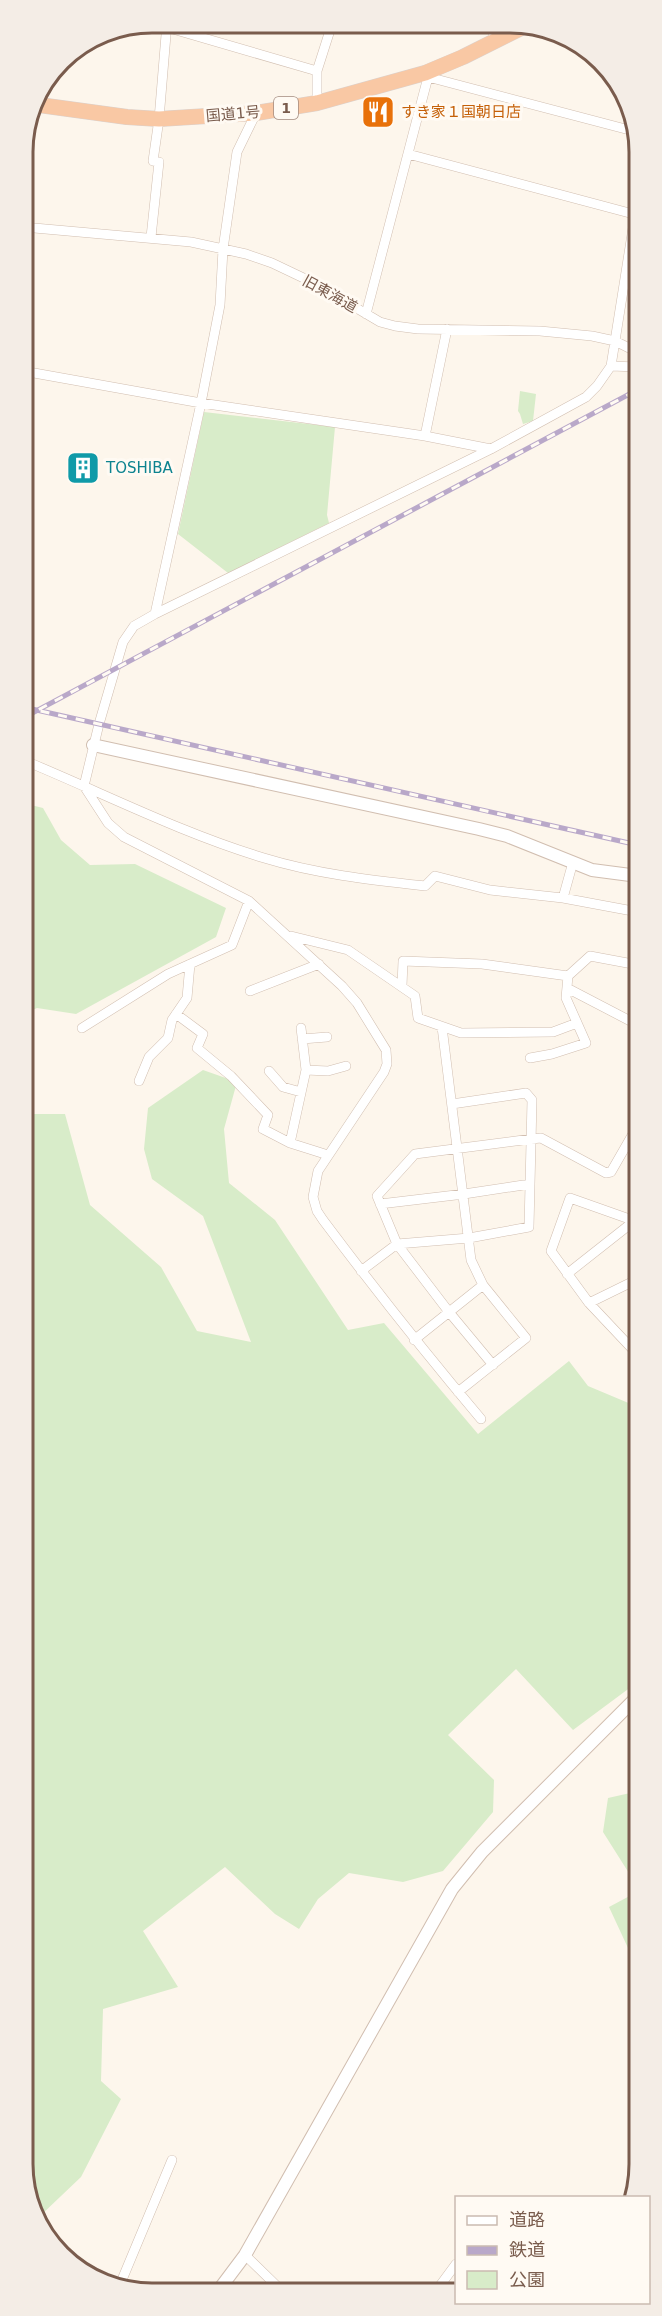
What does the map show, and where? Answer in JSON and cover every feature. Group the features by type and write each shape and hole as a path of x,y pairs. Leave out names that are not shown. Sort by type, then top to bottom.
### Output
{"highway":[{"name":"国道1号","path":"43,105 159,119 256,113 317,103 427,75 512,33"}],"street":[{"path":"151,237 159,162 153,161 159,119 165,33"},
{"path":"192,33 317,71"},
{"path":"317,103 317,71 329,33"},
{"path":"495,33 495,42"},
{"path":"366,314 427,75 627,129"},
{"path":"155,614 220,305 223,249 237,152 256,113"},
{"path":"408,154 629,213"},
{"name":"旧東海道","path":"33,227 151,237 223,249 272,263 314,283 380,322 395,326 418,329 540,331 592,336 615,341 629,348"},
{"path":"481,1419 414,1340 361,1271 317,1211 313,1197 318,1172 384,1072 388,1056 380,1037 357,1003 319,964 249,901 124,837 108,823 84,786 93,745 123,642 134,626 491,449 586,397 601,381 610,366 629,257"},
{"path":"425,436 447,329"},
{"path":"610,366 629,367"},
{"path":"33,373 201,403 425,436 491,449"},
{"path":"93,745 488,831 507,836 592,870 629,875"},
{"path":"33,764 204,838 275,861 329,873 425,886 435,876 490,890 563,898 629,910"},
{"path":"563,898 573,862"},
{"path":"82,1028 168,974 232,945 249,901"},
{"path":"289,936 348,950 415,996 418,1018 461,1033 553,1032 577,1023"},
{"path":"530,1058 552,1054 586,1043 566,998 568,976 590,956 629,963"},
{"path":"402,986 403,962 482,964 568,976"},
{"path":"140,1081 149,1057 168,1038 172,1020 187,998 190,964"},
{"path":"250,991 319,964"},
{"path":"567,988 629,1020"},
{"path":"176,1014 204,1034 197,1047 231,1076 268,1114 263,1130 290,1143 328,1155"},
{"path":"442,1027 471,1260 483,1285 526,1338 458,1392"},
{"path":"290,1143 306,1070 301,1028"},
{"path":"302,1039 327,1037"},
{"path":"306,1070 328,1071 346,1066"},
{"path":"269,1071 283,1087 301,1092"},
{"path":"361,1271 397,1244 469,1238 529,1227 532,1100 525,1093 452,1104"},
{"path":"493,1365 397,1244 377,1196 415,1154 541,1138 606,1173 610,1172 629,1140"},
{"path":"380,1204 530,1184"},
{"path":"629,1216 570,1198 551,1251 590,1303 629,1345"},
{"path":"567,1274 629,1225"},
{"path":"590,1303 629,1284"},
{"path":"414,1340 483,1285"},
{"path":"520,1330 526,1329 534,1339"},
{"path":"224,2283 245,2255 452,1889 482,1852 629,1705"},
{"path":"122,2279 172,2160"},
{"path":"245,2255 274,2283"},
{"path":"442,2283 455,2265"}],"green space":[{"path":"520,391 536,394 533,421 523,424 518,411"},
{"path":"204,412 335,427 327,515 329,523 228,573 178,534"},
{"path":"33,806 43,808 61,840 90,865 135,864 226,908 216,937 76,1014 37,1008 33,1010"},
{"path":"203,1070 237,1082 224,1129 229,1183 275,1220 348,1330 384,1323 478,1434 569,1361 588,1386 629,1403 629,1688 573,1730 516,1669 448,1735 494,1780 493,1812 443,1871 403,1882 349,1873 318,1899 299,1929 275,1914 225,1867 143,1931 178,1987 103,2009 101,2081 121,2099 81,2177 44,2212 35,2187 33,2164 33,1114 65,1114 90,1205 161,1267 197,1331 251,1342 203,1216 152,1179 144,1149 148,1108"},
{"path":"629,1793 629,1873 603,1832 608,1798"},
{"path":"629,1896 629,1949 628,1948 609,1907"}],"railway":[{"path":"33,713 629,394"},
{"path":"33,709 629,843"}],"place":[{"name":"すき家１国朝日店","path":"378,112"},
{"name":"TOSHIBA","path":"83,468"}]}
